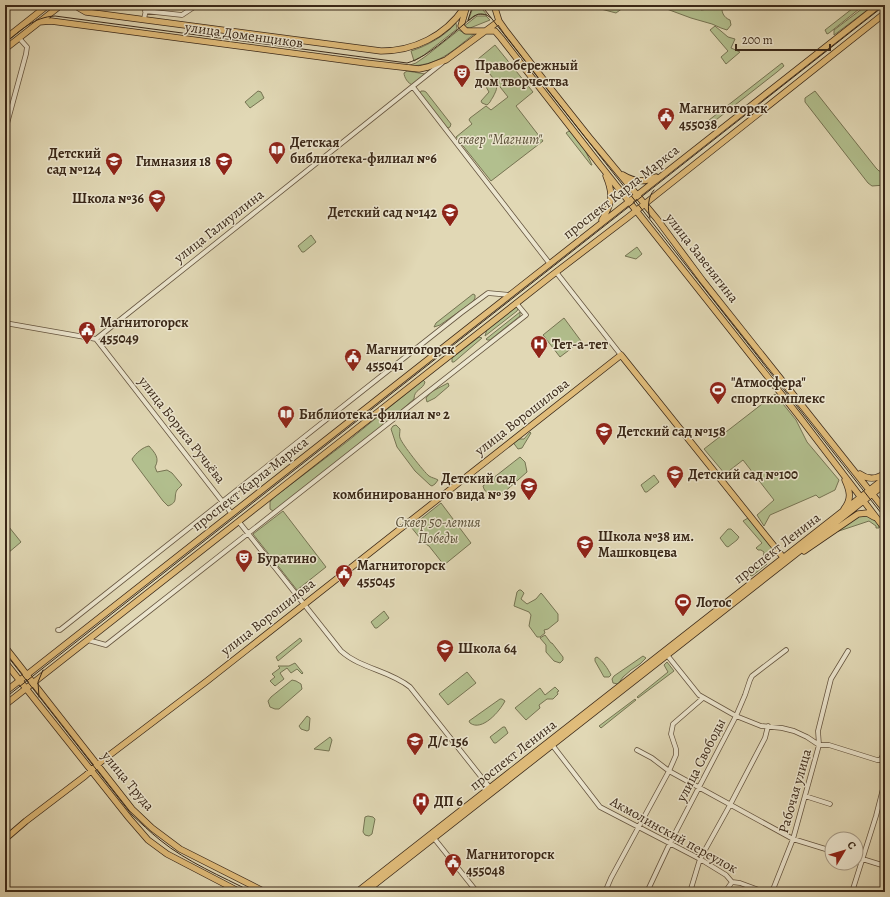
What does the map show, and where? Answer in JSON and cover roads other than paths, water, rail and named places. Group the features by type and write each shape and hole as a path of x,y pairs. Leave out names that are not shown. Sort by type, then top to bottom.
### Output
{"main road":[{"path":"5,39 48,5"},
{"path":"5,49 61,5"},
{"name":"улица Доменщиков","path":"76,5 86,12 375,51 386,51 415,46 437,35 454,22 467,5"},
{"path":"467,5 461,26 470,31 486,31"},
{"path":"494,5 499,21"},
{"name":"проспект Карла Маркса","path":"5,692 879,5"},
{"name":"проспект Карла Маркса","path":"5,705 516,303 636,211 885,13"},
{"name":"улица Галиуллина","path":"446,60 499,21"},
{"name":"улица Завенягина","path":"499,21 565,108 637,194 703,281 885,510"},
{"name":"улица Доменщиков","path":"39,22 62,22 410,68 424,68 446,60"},
{"name":"улица Завенягина","path":"486,31 495,31 501,38 636,211 798,414 885,529"},
{"path":"14,32 19,38"},
{"path":"599,224 607,212 612,200 610,184 604,170"},
{"path":"618,173 628,178 640,181 650,180 664,174"},
{"path":"621,355 787,559"},
{"name":"улица Ворошилова","path":"5,839 98,764 621,355"},
{"path":"850,466 867,478 877,478 885,473"},
{"name":"улица Завенягина","path":"839,515 848,503 850,495 842,472"},
{"name":"проспект Ленина","path":"872,492 885,478"},
{"name":"проспект Ленина","path":"357,892 432,836 872,492 885,484"},
{"name":"проспект Ленина","path":"787,559 839,515 863,499"},
{"name":"проспект Ленина","path":"787,559 810,548 858,514 867,513 880,521"},
{"name":"улица Бориса Ручьёва","path":"232,514 239,522"},
{"name":"улица Труда","path":"5,647 132,809 166,839 186,852 242,879 265,892"},
{"name":"проспект Ленина","path":"491,790 553,746 666,653"},
{"name":"улица Труда","path":"5,662 91,771 148,840 167,854 240,892"},
{"name":"проспект Ленина","path":"365,892 432,836"}],"street":[{"path":"110,5 122,5"},
{"path":"144,19 147,5"},
{"path":"145,11 182,15 197,5"},
{"path":"5,131 26,54 26,47 19,38"},
{"name":"улица Галиуллина","path":"96,339 446,60"},
{"path":"424,68 429,75"},
{"path":"413,87 550,264"},
{"path":"556,272 621,355"},
{"name":"проспект Карла Маркса","path":"58,630 60,630 461,313 488,293 510,295"},
{"path":"88,640 106,645 249,534 526,315 516,303"},
{"path":"5,323 96,339"},
{"name":"улица Бориса Ручьёва","path":"96,339 232,514"},
{"name":"улица Бориса Ручьёва","path":"239,522 341,652 356,662 397,678 410,687 491,790"},
{"name":"улица Свободы","path":"647,892 670,843 736,716 751,678 786,650"},
{"name":"Рабочая улица","path":"772,892 793,839 819,745 818,731 831,678 848,651"},
{"path":"666,653 699,696 736,716 761,726 782,728 807,737 819,745 829,745 877,760 883,760 885,732"},
{"path":"605,892 610,878 669,771 676,755 676,749 671,734 673,724 702,698"},
{"path":"690,892 700,860 765,738 768,726"},
{"name":"Акмолинский переулок","path":"553,746 600,807 700,860 726,875 732,882 740,883 764,892"},
{"path":"637,750 652,758 669,771 793,839 824,849"},
{"path":"864,853 885,782"},
{"path":"804,796 830,804"},
{"path":"432,836 477,892"},
{"path":"864,860 885,866"},
{"path":"852,892 858,871"},
{"path":"725,892 732,882"}],"tram line":[{"path":"468,20 473,5"},
{"path":"481,5 885,518"},
{"path":"5,698 885,5"},
{"path":"5,43 28,25 41,19 55,16 407,63 433,49 474,16 482,14 491,18"},
{"path":"650,218 649,203 650,196 654,190"},
{"path":"5,653 132,815 170,848 204,868 252,892"},
{"path":"39,697 38,682 43,670"}],"place":[{"name":"Правобережный дом творчества","path":"462,88"},
{"name":"Магнитогорск 455038","path":"666,131"},
{"name":"Детская библиотека-филиал №6","path":"277,165"},
{"name":"Детский сад №124","path":"114,176"},
{"name":"Гимназия 18","path":"224,176"},
{"name":"Школа №36","path":"157,213"},
{"name":"Детский сад №142","path":"450,227"},
{"name":"Магнитогорск 455049","path":"87,345"},
{"name":"Тет-а-тет","path":"539,359"},
{"name":"Магнитогорск 455041","path":"353,372"},
{"name":"\"Атмосфера\" спорткомплекс","path":"718,405"},
{"name":"Библиотека-филиал № 2","path":"286,429"},
{"name":"Детский сад №158","path":"604,446"},
{"name":"Детский сад №100","path":"675,489"},
{"name":"Детский сад комбинированного вида № 39","path":"529,501"},
{"name":"Школа №38 им. Машковцева","path":"585,559"},
{"name":"Буратино","path":"244,573"},
{"name":"Магнитогорск 455045","path":"344,588"},
{"name":"Лотос","path":"683,617"},
{"name":"Школа 64","path":"445,663"},
{"name":"Д/с 156","path":"415,756"},
{"name":"ДП 6","path":"421,816"},
{"name":"Магнитогорск 455048","path":"453,877"}],"park label":[{"name":"сквер \"Магнит\"","path":"500,139"},
{"name":"Сквер 50-летия Победы","path":"438,530"}]}
